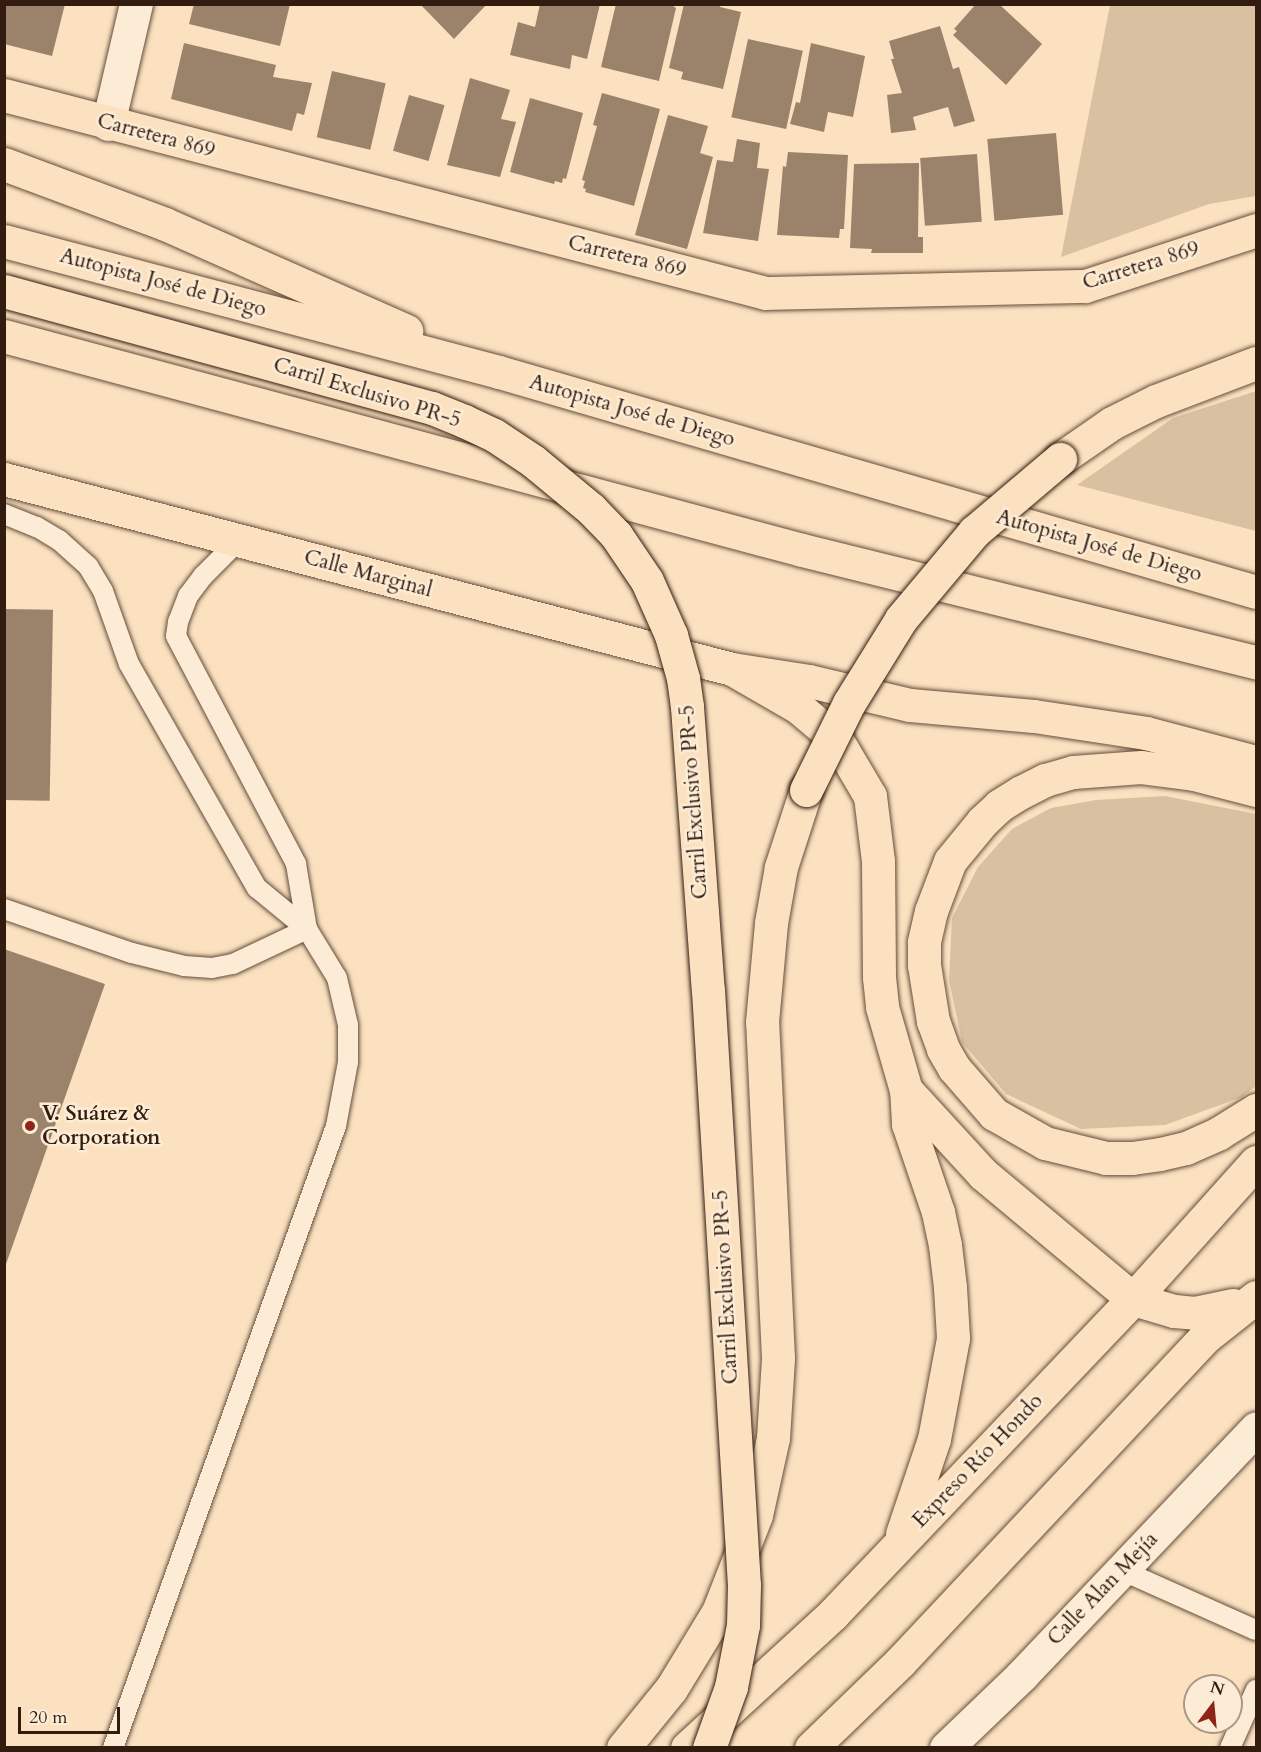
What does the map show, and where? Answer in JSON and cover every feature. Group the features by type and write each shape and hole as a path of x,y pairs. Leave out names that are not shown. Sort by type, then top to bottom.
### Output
{"highway":[{"name":"Carretera 869","path":"4,95 108,124 766,293 1085,286 1257,230"},
{"path":"4,164 165,224 499,372"},
{"name":"Autopista José de Diego","path":"4,241 499,372 1257,592"},
{"name":"Carril Exclusivo PR-5","path":"4,291 432,408 464,421 494,435 533,462 591,509 616,535 647,581 672,635 683,678 687,707 708,990 744,1585 743,1625 731,1687 710,1748"},
{"path":"4,336 802,550 1257,662"},
{"path":"623,1748 671,1689 718,1612 756,1515 773,1438 778,1358 762,1012 771,923 781,867 806,790 849,703 901,619 974,532 1060,459 1112,423 1156,401 1257,363"},
{"name":"Calle Marginal","path":"4,479 732,669"},
{"path":"732,669 809,681 910,705 1034,716 1146,733 1257,762"},
{"path":"732,669 798,707 837,740 870,796 878,861 879,977 882,1007 906,1090 908,1124 938,1212 945,1245 953,1338 934,1439 898,1544"},
{"path":"1257,790 1194,774 1141,767 1073,772 1045,780 1020,792 999,806 982,822 950,861 931,911 924,942 924,965 933,1021 943,1048 954,1068 994,1114 1045,1143 1106,1158 1132,1158 1160,1154 1186,1148 1219,1133 1257,1110"},
{"path":"906,1090 983,1174 1133,1299 1174,1311 1195,1313 1245,1301"},
{"name":"Expreso Río Hondo","path":"687,1748 833,1614 1133,1299 1257,1162"},
{"path":"811,1748 900,1662 1204,1338 1245,1301 1257,1278"}],"street":[{"path":"108,124 136,4"},
{"name":"Calle Alan Mejía","path":"946,1748 1022,1675 1257,1428"}],"lane":[{"path":"4,514 37,527 60,540 88,566 103,591 129,664 256,888 307,929 337,978 348,1025 348,1062 336,1126 113,1748"},
{"path":"239,540 203,576 188,596 178,622 176,636 296,864 307,929"},
{"path":"4,909 132,952 184,966 212,968 233,964 307,929"},
{"path":"1121,1570 1257,1630"},
{"path":"1230,1748 1257,1690"}],"shaded area":[{"path":"1110,5 1256,5 1256,196 1209,204 1061,257"},
{"path":"1256,391 1256,531 1077,485 1173,418"},
{"path":"1165,796 1256,814 1256,1086 1242,1097 1165,1125 1081,1129 1006,1094 962,1042 949,980 952,918 978,867 1012,829 1051,808 1096,800"}],"building":[{"path":"4,4 65,4 52,56 4,44"},
{"path":"194,4 290,4 280,46 189,24"},
{"path":"420,4 487,4 454,39"},
{"path":"540,4 600,4 587,59 572,55 570,69 510,55 518,22 535,27"},
{"path":"616,4 670,4 676,8 659,81 601,67"},
{"path":"684,4 721,4 720,7 741,12 723,89 681,79 683,72 669,68"},
{"path":"976,4 999,4 1042,44 1006,85 953,35 957,31 954,29"},
{"path":"940,26 953,69 959,67 975,121 954,127 948,107 913,117 916,130 891,133 887,95 902,93 891,59 894,59 889,41"},
{"path":"748,39 803,51 786,129 731,117"},
{"path":"184,43 276,65 273,77 312,83 304,115 297,113 292,131 171,99"},
{"path":"811,43 865,56 853,117 828,112 824,132 790,124 796,102 800,103"},
{"path":"332,71 386,83 370,150 317,137"},
{"path":"470,78 510,90 501,119 516,122 500,177 447,165"},
{"path":"602,93 660,109 634,206 585,192 586,189 583,188 585,181 582,180 597,126 593,125"},
{"path":"409,95 445,105 429,161 393,151"},
{"path":"530,98 583,113 566,179 563,178 562,183 555,181 554,184 510,172"},
{"path":"668,115 708,126 700,153 713,157 687,249 635,235"},
{"path":"1056,133 1063,215 994,221 987,139"},
{"path":"737,139 760,143 757,168 769,169 758,241 703,233 717,160 733,162"},
{"path":"788,152 848,155 844,229 840,229 839,238 777,235 783,166 786,167"},
{"path":"977,154 982,222 925,226 920,158"},
{"path":"919,163 918,237 923,237 923,253 871,253 872,249 850,248 854,164"},
{"path":"4,609 53,610 50,801 4,800"},
{"name":"V. Suárez & Corporation","path":"4,949 105,984 5,1267 4,1266"}],"place":[{"name":"V. Suárez & Corporation","path":"30,1126"}]}
